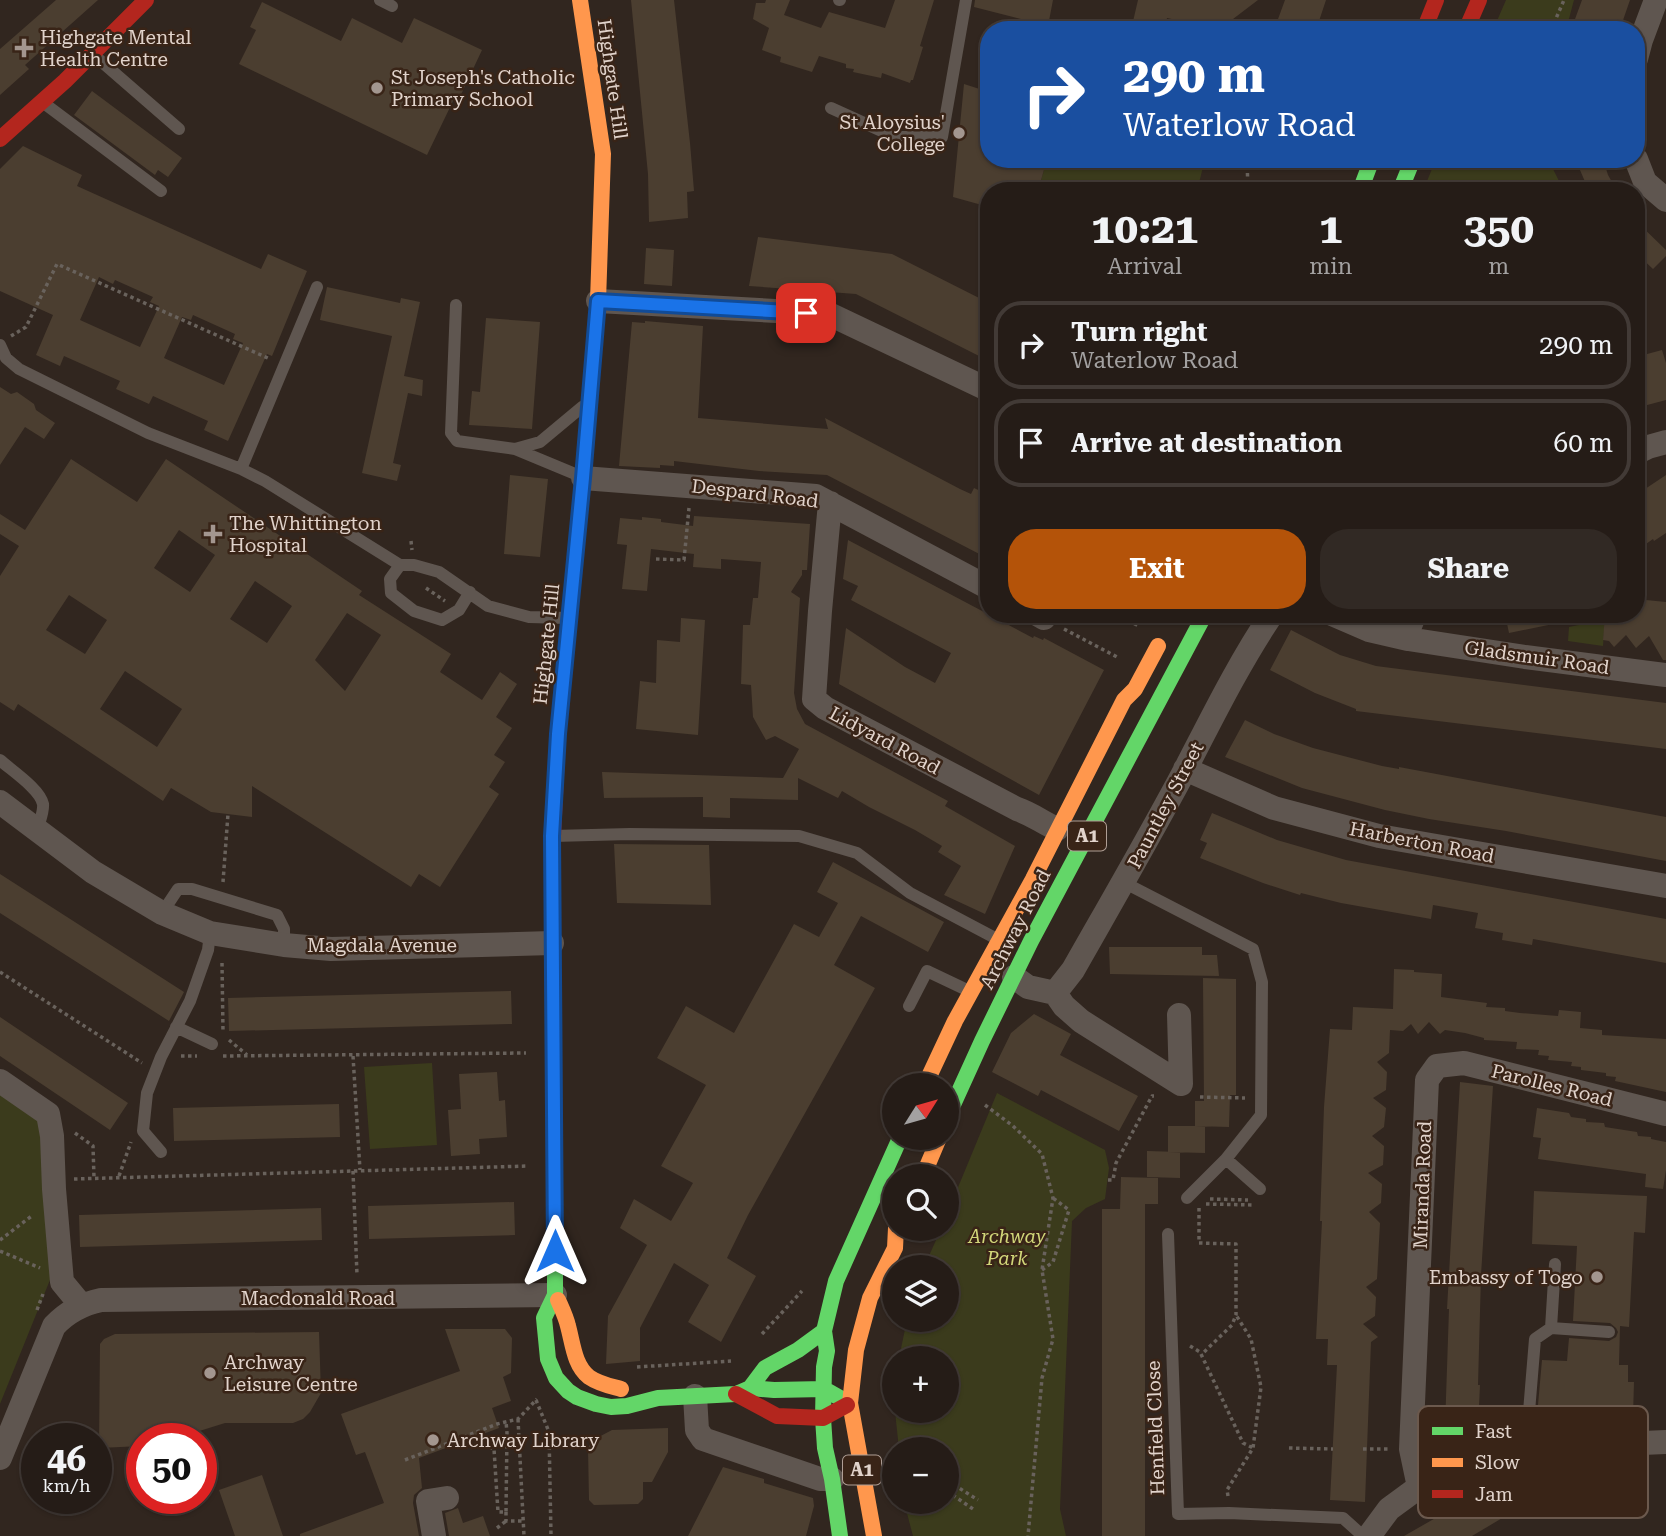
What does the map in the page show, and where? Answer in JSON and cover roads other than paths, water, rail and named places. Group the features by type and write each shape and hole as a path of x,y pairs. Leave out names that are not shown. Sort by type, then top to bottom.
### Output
{"main road":[{"path":"0,139 42,102 146,0"},
{"name":"Highgate Hill","path":"580,0 603,154 598,301 558,734 552,836 555,1295 565,1314 570,1342 582,1372 609,1387 658,1398"},
{"path":"1428,21 1436,0"},
{"path":"1470,21 1479,0"},
{"name":"Archway Road","path":"959,1092 1031,941 1200,623"},
{"name":"Archway Road","path":"931,1073 955,1021 1033,879 1124,700 1135,689 1148,648 1166,631"},
{"path":"1148,648 1180,661"},
{"path":"1118,679 1124,700"},
{"name":"A1","path":"840,1536 825,1448 823,1418 827,1350 824,1331 836,1281 895,1150"},
{"name":"A1","path":"874,1536 850,1403 856,1350 870,1298 895,1248 895,1241"},
{"path":"895,1248 907,1241"},
{"name":"Highgate Hill","path":"555,1295 546,1312 545,1325 548,1359 561,1384 577,1397 605,1406 627,1406 658,1398"},
{"path":"743,1391 765,1368 798,1350 824,1331"},
{"path":"658,1398 743,1391 824,1389 850,1403"},
{"path":"743,1391 777,1416 823,1418 850,1403"}],"street":[{"path":"1645,29 1656,0"},
{"path":"1645,182 1666,200"},
{"path":"598,301 829,314 980,386"},
{"path":"1645,448 1666,442"},
{"name":"Despard Road","path":"583,478 816,496 980,583"},
{"name":"Lidyard Road","path":"830,503 814,699 825,708 1017,809 1033,814 1038,821 1057,829"},
{"name":"Pauntley Street","path":"1055,993 1073,970 1266,623"},
{"name":"Gladsmuir Road","path":"1353,623 1369,630 1408,639 1666,675"},
{"path":"1408,639 1411,623"},
{"name":"Harberton Road","path":"1185,769 1274,808 1379,836 1666,886"},
{"name":"Magdala Avenue","path":"0,802 93,873 162,913 216,934 331,949 552,943"},
{"path":"1014,977 1028,987 1055,993 1064,1006 1082,1021 1181,1091 1179,1016"},
{"name":"Parolles Road","path":"1437,1066 1464,1063 1666,1114"},
{"name":"Miranda Road","path":"1418,1482 1411,1449 1427,1080 1437,1066"},
{"path":"0,1081 48,1114 52,1136 62,1282 81,1305 54,1326 0,1458"},
{"name":"Macdonald Road","path":"81,1305 101,1300 555,1295"},
{"path":"695,1396 697,1430 703,1439 820,1479 832,1479"},
{"path":"1648,1444 1666,1443"},
{"path":"1369,1536 1389,1509 1418,1488"},
{"path":"435,1536 428,1501 447,1498"}],"lane":[{"path":"380,0 392,6"},
{"path":"831,108 895,136 942,137 966,0"},
{"path":"92,54 179,129"},
{"path":"42,102 161,191"},
{"path":"241,469 317,287"},
{"path":"456,305 451,433 457,441 516,449 583,478"},
{"path":"4,341 6,358 19,369 148,433 265,481 400,565 414,565 439,572 488,606 529,617 570,618"},
{"path":"516,449 540,442 589,401"},
{"path":"400,565 390,579 391,593 414,611 442,620 459,610 470,592"},
{"path":"0,760 31,787 40,799 43,806 37,831"},
{"path":"552,836 799,836 857,853 910,893 1000,941"},
{"path":"1123,882 1253,949 1262,982 1261,1115 1226,1159 1187,1198"},
{"path":"162,913 178,889 192,889 277,915 284,929 284,944"},
{"path":"161,1152 143,1131 147,1093 161,1056 190,1001 216,934"},
{"path":"909,1006 927,971 971,992"},
{"path":"177,1027 211,1050"},
{"path":"1226,1159 1260,1189"},
{"name":"Henfield Close","path":"1168,1234 1178,1514 1229,1513 1343,1518 1363,1536"},
{"path":"1551,1328 1555,1264"},
{"path":"1529,1406 1535,1339 1551,1328 1609,1332"}],"place":[{"name":"Highgate Mental Health Centre","path":"24,48"},
{"name":"St Joseph's Catholic Primary School","path":"377,88"},
{"name":"St Aloysius' College","path":"959,133"},
{"name":"The Whittington Hospital","path":"213,534"},
{"name":"Embassy of Togo","path":"1597,1277"},
{"name":"Archway Leisure Centre","path":"210,1373"},
{"name":"Archway Library","path":"433,1440"}],"park label":[{"name":"Archway Park","path":"1007,1247"}]}
